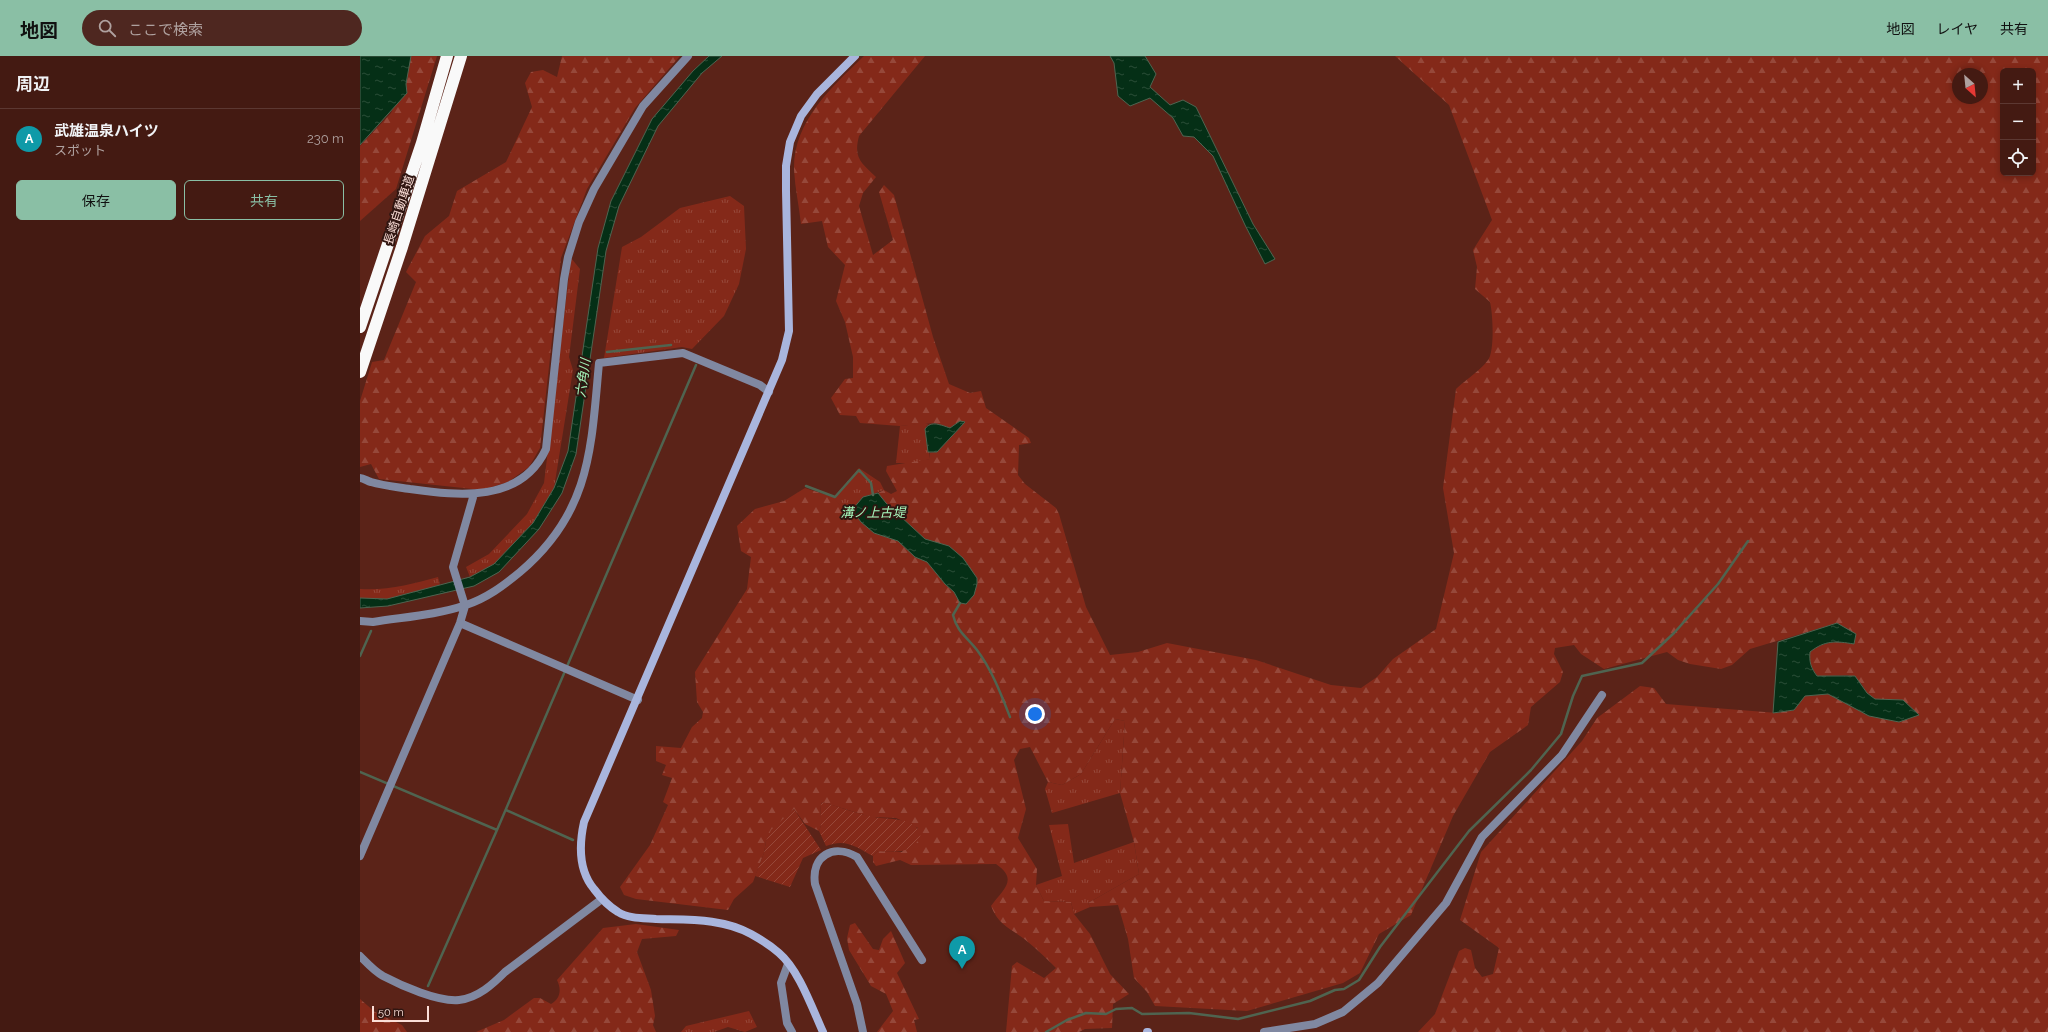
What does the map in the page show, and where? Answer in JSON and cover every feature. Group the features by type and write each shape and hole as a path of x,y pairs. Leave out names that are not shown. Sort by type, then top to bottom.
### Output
{"highway":[{"name":"長崎自動車道","path":"360,327 422,143 447,56"},
{"name":"長崎自動車道","path":"360,372 402,247 461,56"}],"street":[{"path":"360,478 370,482 418,490 474,494 499,490 511,484 522,478 541,460 546,449 564,279 568,258 579,222 594,189 643,106 688,56"},
{"path":"823,1032 795,973 780,953 750,934 725,923 636,918 618,912 602,899 591,886 583,870 580,852 580,837 584,822 638,700 782,360 789,331 786,178 790,142 801,116 817,94 856,56"},
{"path":"360,621 373,622 465,606 488,597 530,563 544,549 570,514 588,464 599,364 683,353 760,385 769,392"},
{"path":"360,856 460,623 465,606 453,567 474,494"},
{"path":"460,623 638,700"},
{"path":"1264,1032 1315,1024 1344,1012 1378,983 1446,902 1482,837 1562,755 1602,695"},
{"path":"863,1032 857,1004 815,884 813,875 815,865 830,852 839,850 848,851 857,856 922,960"},
{"path":"360,956 383,976 431,996 459,1000 480,993 493,984 505,972 602,899"},
{"path":"788,964 781,983 787,1023 792,1032"}],"green space":[{"path":"411,56 437,56 396,189 360,221 360,146 391,113 405,84"},
{"path":"562,56 680,56 635,108 587,189 561,258 540,448 529,467 508,482 482,490 379,479 371,464 360,467 360,401 372,362 384,360 416,282 406,272 425,236 449,216 457,191 506,162 532,107 525,83 531,72 543,70 557,77"},
{"path":"864,56 925,56 859,136 857,150 860,160 876,177 863,193 859,206 873,255 893,240 879,192 884,185 894,195 933,337 949,384 970,393 981,391 986,408 1029,438 1031,443 1019,445 1018,475 1025,484 1056,508 1086,607 1110,655 1138,652 1167,643 1256,660 1331,685 1361,688 1377,677 1393,659 1436,629 1454,553 1443,488 1456,389 1480,369 1488,360 1493,337 1490,302 1475,289 1477,267 1473,250 1492,220 1449,105 1395,56 2048,56 2048,1032 1418,1032 1435,1014 1459,951 1465,948 1471,950 1475,968 1482,977 1493,974 1499,948 1460,920 1481,852 1582,741 1597,718 1640,686 1654,688 1666,704 1777,713 1794,710 1805,696 1828,694 1852,706 1918,715 1903,700 1875,699 1867,693 1861,683 1848,675 1818,676 1811,665 1810,652 1815,648 1831,643 1842,642 1854,644 1837,623 1750,649 1732,665 1721,669 1690,664 1678,660 1667,652 1604,669 1581,654 1574,645 1555,648 1554,654 1563,672 1560,682 1531,707 1528,725 1490,752 1453,816 1411,915 1379,934 1360,973 1343,983 1247,1011 1155,1006 1147,992 1134,978 1128,939 1118,905 1090,907 1088,903 1139,874 1134,842 1120,793 1125,721 1115,719 1081,774 1062,785 1048,782 1030,747 1020,749 1014,760 1026,809 1018,838 1037,869 1036,885 1044,901 1071,902 1074,914 1090,934 1110,974 1129,994 1113,1004 1112,1028 1085,1029 1079,1032 1006,1032 1012,966 1017,962 1044,978 1056,968 1032,945 1002,923 994,913 991,906 1007,885 1008,880 1007,875 996,864 911,865 900,860 876,866 873,862 873,856 878,851 902,852 918,828 896,818 871,817 822,802 821,824 819,831 805,824 794,809 766,841 764,853 753,882 734,899 728,910 636,899 624,895 620,887 650,845 668,805 663,802 672,778 662,775 666,765 656,761 656,746 681,748 692,727 702,718 703,712 697,702 695,672 747,589 751,557 741,551 737,526 755,509 784,501 805,488 833,497 844,510 852,510 861,522 874,533 898,541 915,557 927,562 945,584 954,592 960,603 949,546 925,539 886,503 878,493 884,490 891,494 897,491 886,471 887,466 930,459 930,453 937,452 965,422 960,421 950,428 935,423 900,426 860,423 856,416 840,415 831,398 845,379 853,378 853,357 845,322 836,301 845,265 828,247 822,221 801,224 794,170 795,152 807,121 817,106 839,80"},
{"path":"730,196 744,206 746,249 739,284 724,316 692,349 682,347 604,358 622,247 641,237 680,208"},
{"path":"571,258 580,269 569,357 573,370 554,488 533,523 494,564 470,577 466,567 489,554 527,514 544,483"},
{"path":"925,423 929,425 926,426 930,459 914,463 896,463 900,426"},
{"path":"859,468 880,482 884,490 863,497 852,510 844,510 833,498"},
{"path":"438,577 440,585 387,599 360,598 360,589 390,588"},
{"path":"1115,719 1125,721 1120,793 1052,813 1045,789 1048,782 1062,785 1081,774"},
{"path":"822,802 864,815 905,821 911,823 921,833 915,845 910,848 892,852 878,851 873,856 845,843 826,846 819,831 821,824"},
{"path":"794,809 821,850 803,858 790,887 755,876 771,830"},
{"path":"1068,824 1074,863 1134,842 1139,874 1088,903 1090,907 1074,914 1071,902 1044,901 1036,885 1062,876 1049,825"},
{"path":"855,923 873,949 879,950 883,939 891,931 905,963 897,973 919,1019 914,1020 917,1032 877,1032 893,1011 886,994 871,986 849,950 847,938 850,925"},
{"path":"636,924 679,930 676,936 642,939 637,952 651,990 655,1016 653,1025 656,1032 476,1032 504,1020 534,998 540,998 551,1004 554,1002 560,991 557,980 603,928"},
{"path":"360,999 375,1012 402,1025 407,1032 360,1032"},
{"path":"749,1011 757,1027 745,1032 728,1027 714,1032 681,1032 686,1026"}],"water":[{"path":"360,56 411,56 406,84 407,93 360,145"},
{"name":"六角川","path":"709,56 722,56 702,73 658,126 619,206 606,251 576,454 562,493 539,529 499,572 474,586 388,606 360,608 360,598 387,599 470,577 494,564 533,523 554,488 568,451 598,248 611,201 652,119 693,71"},
{"path":"1110,56 1145,56 1156,74 1150,87 1170,105 1183,100 1196,107 1253,224 1275,259 1265,264 1213,156 1194,137 1183,136 1173,118 1150,98 1130,106 1118,96 1114,63"},
{"path":"960,421 965,422 937,452 928,452 925,429 927,426 936,424 950,428"},
{"name":"溝ノ上古堤","path":"878,493 886,503 925,539 949,546 963,558 977,578 974,595 966,604 960,603 954,592 945,584 927,562 915,557 898,541 874,533 861,522 852,510 863,497"},
{"path":"1837,623 1856,634 1854,644 1831,642 1821,645 1810,652 1811,665 1817,676 1855,676 1867,693 1875,699 1903,700 1919,715 1899,722 1869,716 1828,694 1805,696 1794,710 1773,713 1778,642"}],"waterway":[{"path":"607,352 671,345"},
{"path":"360,772 497,830 696,365"},
{"path":"806,486 835,497 859,470 871,483 873,495"},
{"path":"1046,1032 1067,1020 1086,1013 1106,1014 1116,1009 1132,1008 1142,1014 1189,1013 1238,1019 1310,1001 1335,990 1344,989 1359,980 1380,947 1469,831 1531,770 1561,734 1573,696 1582,676 1642,663 1674,633 1718,584 1748,541"},
{"path":"960,603 953,615 957,626 977,650 987,666 996,682 1010,717"},
{"path":"360,656 371,631"},
{"path":"506,810 573,840"},
{"path":"428,986 497,830"}],"place":[{"name":"武雄温泉ハイツ","path":"962,969"}]}
